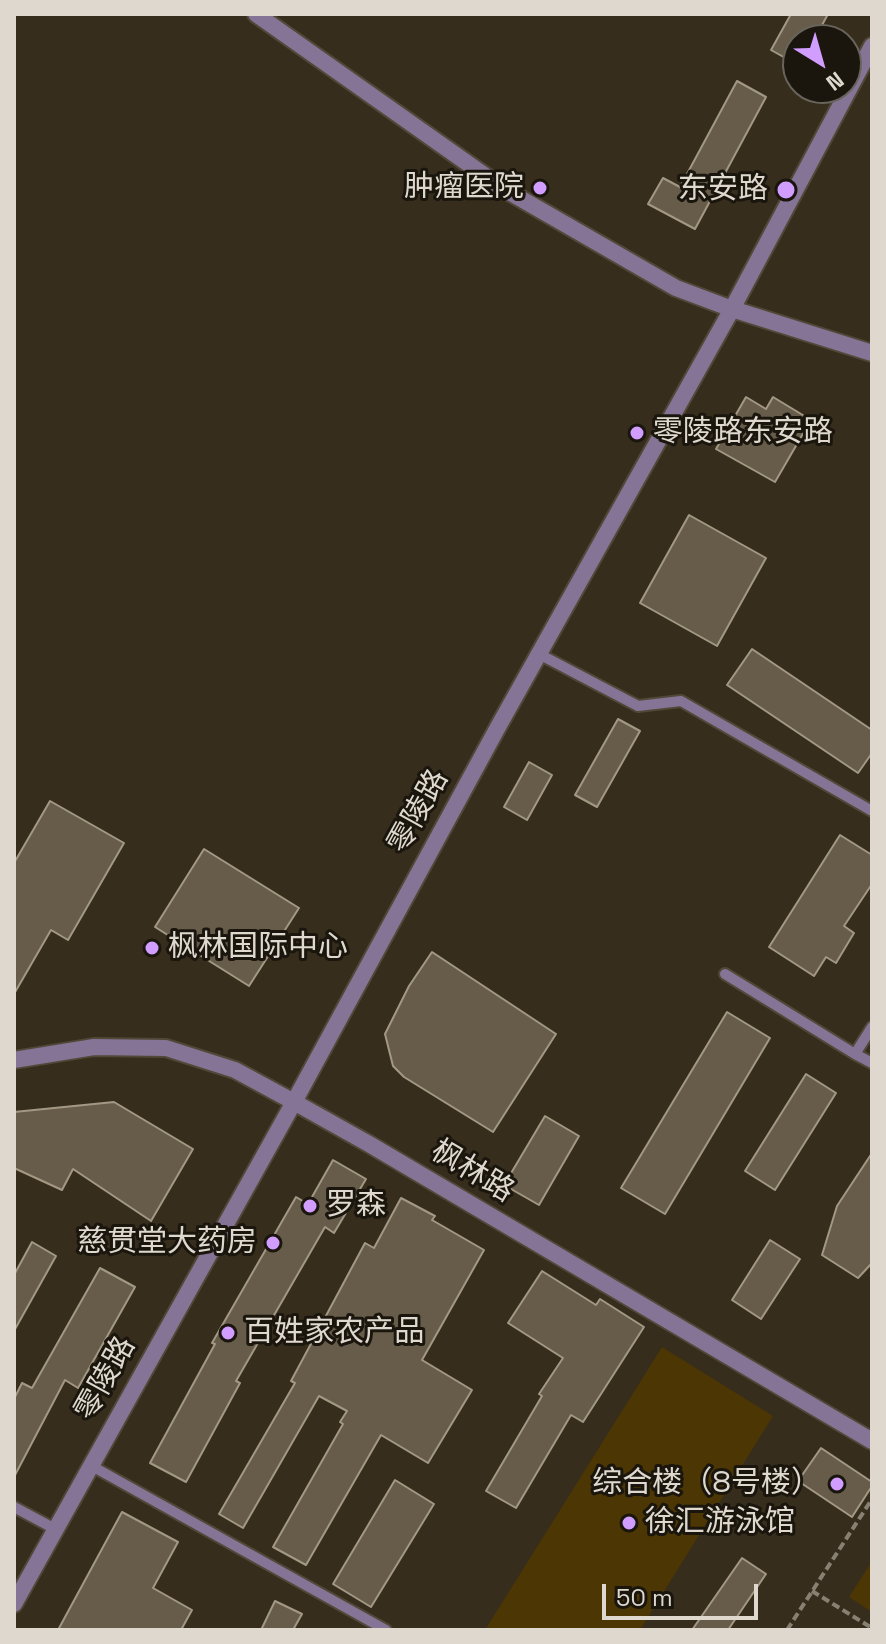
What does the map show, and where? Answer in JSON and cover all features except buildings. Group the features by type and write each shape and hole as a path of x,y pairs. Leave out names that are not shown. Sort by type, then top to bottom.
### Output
{"street":[{"path":"256,14 504,189 676,288 872,353"},
{"name":"零陵路","path":"14,1604 732,309 872,46"},
{"name":"枫林路","path":"14,1060 94,1047 166,1048 235,1070 383,1152 872,1441"}],"lane":[{"path":"539,654 638,706 681,701 872,811"},
{"path":"725,974 872,1063"},
{"path":"855,1054 872,1027"},
{"path":"90,1465 386,1630"},
{"path":"14,1507 55,1529"}],"path":[{"path":"787,1630 872,1499"},
{"path":"812,1591 872,1628"}],"shaded area":[{"name":"徐汇游泳馆","path":"662,1347 773,1416 640,1630 485,1630"},
{"path":"872,1561 872,1612 849,1597"}],"place":[{"name":"肿瘤医院","path":"540,188"},
{"name":"东安路","path":"786,190"},
{"name":"零陵路东安路","path":"637,433"},
{"name":"枫林国际中心","path":"152,948"},
{"name":"罗森","path":"310,1206"},
{"name":"慈贯堂大药房","path":"273,1243"},
{"name":"百姓家农产品","path":"228,1333"},
{"name":"综合楼（8号楼）","path":"837,1484"},
{"name":"徐汇游泳馆","path":"629,1523"}]}
